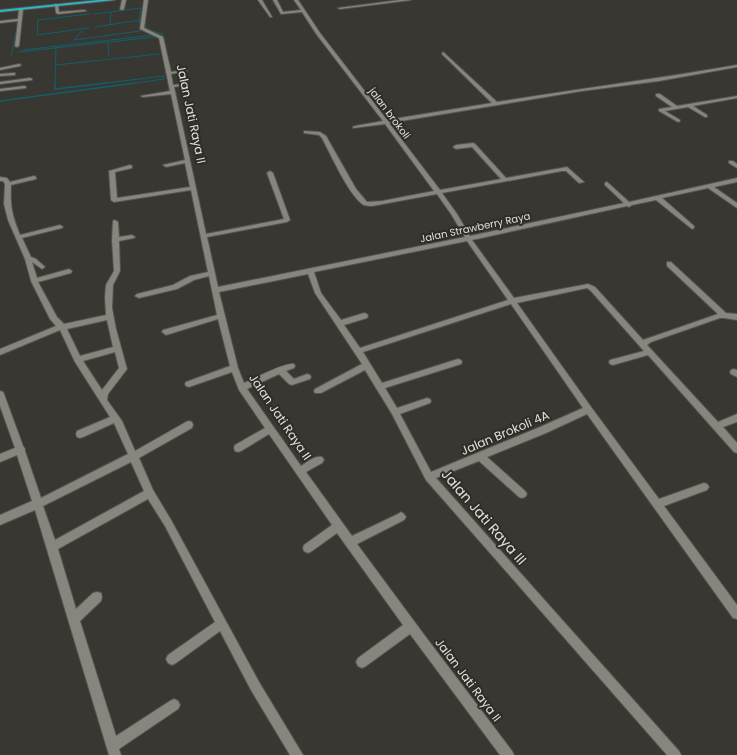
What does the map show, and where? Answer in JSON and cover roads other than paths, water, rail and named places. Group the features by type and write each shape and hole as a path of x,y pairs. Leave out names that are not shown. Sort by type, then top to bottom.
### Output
{"highway":[{"path":"0,10 94,0"},
{"path":"20,7 56,6 113,0"}],"street":[{"path":"122,8 124,0"},
{"name":"Jalan Jati Raya II","path":"146,0 142,29 161,38 192,188 221,316 234,368 242,388 338,526 508,755"},
{"path":"260,0 271,16"},
{"path":"275,0 282,13 302,11"},
{"name":"jalan brokoli","path":"296,0 318,34 386,122 454,214 468,238 514,301 588,409 736,612"},
{"path":"340,8 409,0"},
{"path":"56,6 58,13 84,11"},
{"path":"17,46 20,7"},
{"path":"0,22 20,20"},
{"path":"443,53 496,104"},
{"path":"0,69 19,65"},
{"path":"355,127 582,90 659,80 737,66"},
{"path":"169,73 184,71"},
{"path":"0,75 13,74"},
{"path":"0,82 30,79"},
{"path":"144,96 183,85"},
{"path":"0,90 24,87"},
{"path":"658,95 676,107"},
{"path":"678,121 661,111 676,107 737,97"},
{"path":"688,105 705,116"},
{"path":"306,132 320,134 324,137 353,187 366,203 382,203 504,179 565,169 581,182"},
{"path":"456,148 473,145 504,179"},
{"path":"166,165 187,161"},
{"path":"731,162 737,166"},
{"path":"130,167 112,171 114,200 192,188"},
{"path":"204,236 287,220 270,173"},
{"path":"8,184 34,178"},
{"path":"0,179 4,179 8,184 7,204 11,220 28,259 34,281 54,319 62,327 78,360 103,398"},
{"name":"Jalan Strawberry Raya","path":"216,290 630,205 737,180"},
{"path":"607,184 630,205"},
{"path":"710,186 736,206"},
{"path":"658,198 692,227"},
{"path":"115,222 117,271 116,277 109,286 108,300 117,349 123,369 104,393 104,405 119,424 150,493 168,523 255,686 297,755"},
{"path":"18,237 60,227"},
{"path":"115,240 132,237"},
{"path":"28,259 34,260 42,267"},
{"path":"669,264 732,318"},
{"path":"34,281 69,271"},
{"name":"Jalan Jati Raya III","path":"310,271 318,293 367,365 395,412 429,477 675,755"},
{"path":"139,296 175,288 192,278 212,273"},
{"path":"358,351 514,301 588,286 593,289 737,449"},
{"path":"166,332 221,316"},
{"path":"340,324 364,316"},
{"path":"0,352 62,327 111,317"},
{"path":"643,344 648,340 732,318"},
{"path":"78,360 117,349"},
{"path":"613,362 650,352"},
{"path":"379,387 458,362"},
{"path":"318,391 367,365"},
{"path":"242,388 291,366"},
{"path":"189,384 234,368"},
{"path":"280,370 292,382 296,382 307,377"},
{"path":"0,394 21,449 114,750 174,705"},
{"path":"395,412 427,401"},
{"name":"Jalan Brokoli 4A","path":"429,477 543,430 588,409"},
{"path":"716,426 737,418"},
{"path":"80,434 115,419"},
{"path":"0,520 38,505 134,457 190,425"},
{"path":"238,448 271,430"},
{"path":"0,458 21,449"},
{"path":"480,456 522,494"},
{"path":"300,471 319,460"},
{"path":"658,504 704,487"},
{"path":"52,547 150,493"},
{"path":"350,542 402,517"},
{"path":"308,548 338,526"},
{"path":"74,620 97,596"},
{"path":"172,659 221,624"},
{"path":"362,662 411,626"}],"waterway":[{"path":"94,14 141,8 139,20"},
{"path":"110,25 111,12"},
{"path":"89,14 38,20 37,35 89,28"},
{"path":"110,25 139,20"},
{"path":"139,20 139,22 146,21 146,29 163,34 163,36 154,37"},
{"path":"95,27 110,25"},
{"path":"11,56 17,28"},
{"path":"83,30 74,40 140,31"},
{"path":"23,50 154,35 154,37"},
{"path":"19,52 154,37"},
{"path":"108,43 109,55"},
{"path":"55,84 56,48"},
{"path":"56,65 159,54"},
{"path":"98,84 164,76 164,79 128,84"},
{"path":"55,84 55,89 107,83"},
{"path":"0,101 135,83"}]}
